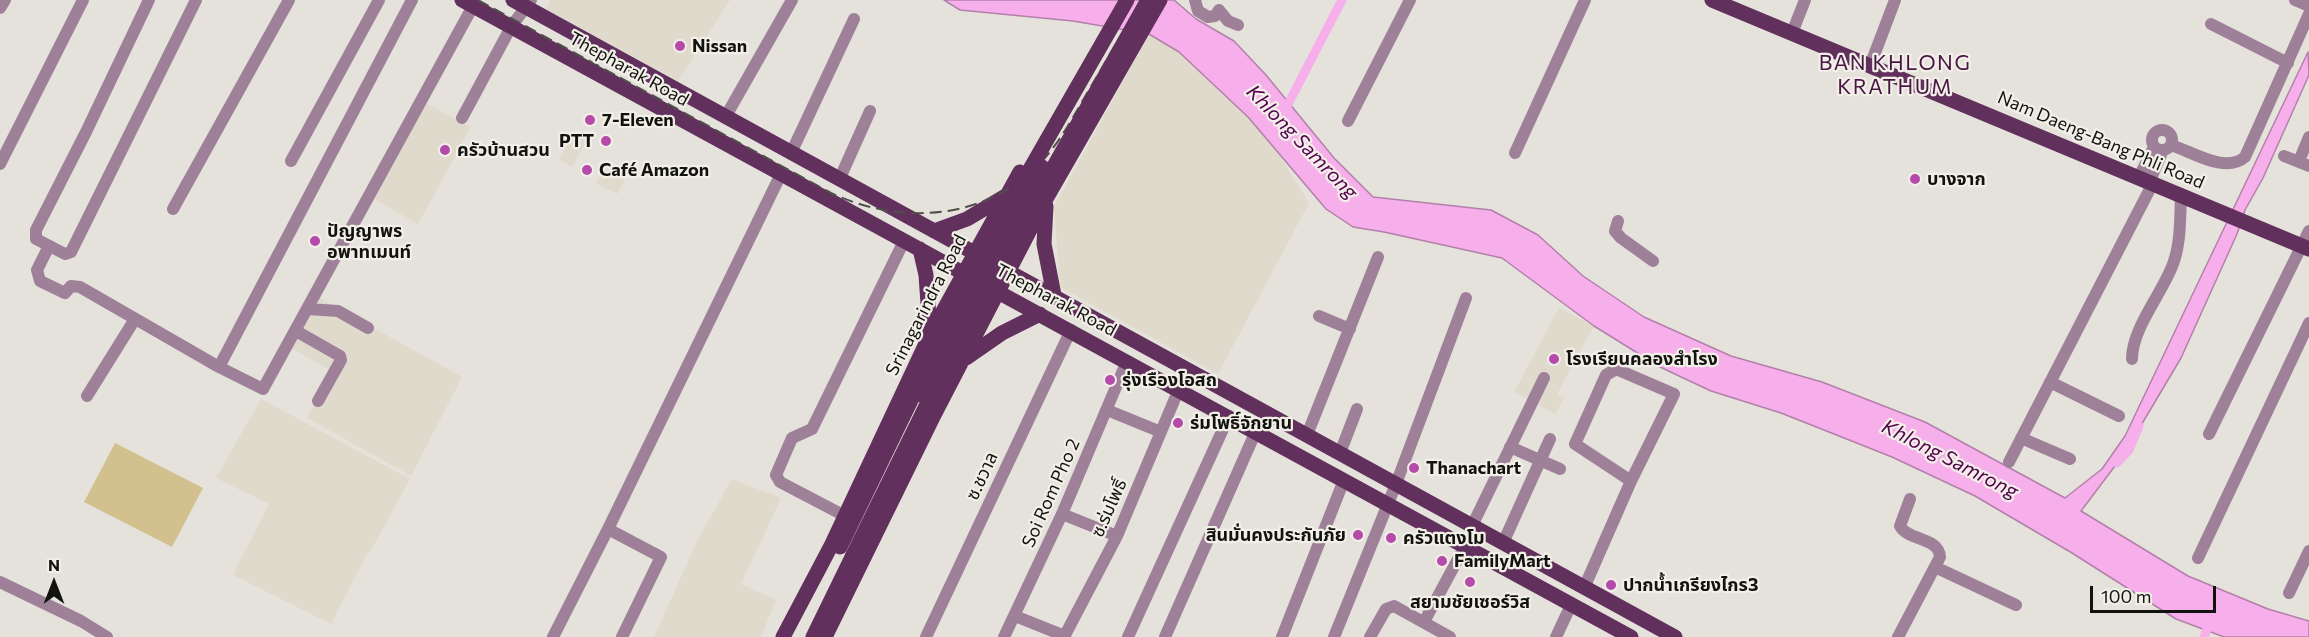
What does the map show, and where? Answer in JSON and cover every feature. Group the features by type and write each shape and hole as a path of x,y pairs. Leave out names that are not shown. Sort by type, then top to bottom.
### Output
{"main road":[{"name":"Srinagarindra Road","path":"783,637 845,516 930,335 1007,194 1120,0"},
{"name":"Srinagarindra Road","path":"813,637 847,551 962,297 1021,185 1127,0"},
{"name":"Srinagarindra Road","path":"792,637 847,551 975,306 1148,0"},
{"path":"825,637 933,417 1066,160 1160,0"},
{"name":"Nam Daeng-Bang Phli Road","path":"1712,0 2305,247"},
{"name":"Thepharak Road","path":"524,2 934,231 991,260 1675,637"},
{"name":"Thepharak Road","path":"468,3 1631,637"},
{"path":"1037,144 1035,158 1042,167 1056,169 1066,160"},
{"path":"922,395 991,260 1042,167"},
{"path":"934,231 988,208 1007,194"},
{"path":"1047,197 1044,244 1054,295"},
{"path":"920,249 926,275 930,335"},
{"path":"960,364 1002,333 1040,314"},
{"path":"899,402 908,395 922,395 932,406 933,417"}],"street":[{"path":"0,8 5,0"},
{"path":"0,164 83,0"},
{"path":"149,0 36,230 36,239 65,254 71,252 196,0"},
{"path":"173,209 288,0"},
{"path":"291,161 379,0"},
{"path":"219,367 412,0"},
{"path":"726,116 792,0"},
{"path":"1195,0 1198,11 1208,17 1215,16 1219,10 1228,21 1238,25"},
{"path":"1348,121 1410,0"},
{"path":"1515,153 1585,0"},
{"path":"1792,33 1805,0"},
{"path":"1870,66 1895,0"},
{"path":"2295,0 2309,6"},
{"path":"462,118 524,2"},
{"path":"49,246 38,270 40,281 65,293 71,286 80,287 219,367 263,389 308,309 468,3"},
{"path":"2009,462 2163,147 2220,163 2238,163 2247,154 2309,14"},
{"path":"792,151 854,19"},
{"path":"2211,24 2288,63"},
{"path":"840,178 870,111"},
{"path":"2284,156 2304,164 2309,137"},
{"path":"553,637 781,174"},
{"path":"2132,359 2136,338 2175,258 2181,194"},
{"path":"1618,221 1615,231 1621,238 1653,261"},
{"path":"2209,434 2305,247 2309,231"},
{"path":"845,516 780,482 776,475 792,438 812,429 904,241"},
{"path":"1307,435 1378,257"},
{"path":"1334,637 1396,484 1466,298"},
{"path":"308,309 334,310 368,328"},
{"path":"1319,316 1350,329"},
{"path":"87,396 135,319"},
{"path":"2198,558 2309,323"},
{"name":"ซ.ชวาล","path":"926,637 1071,330"},
{"path":"296,331 340,356 341,360 318,401"},
{"name":"Soi Rom Pho 2","path":"1004,637 1016,616 1062,514 1127,361"},
{"path":"1584,588 1630,481 1674,394 1616,369 1606,375 1575,444 1630,481"},
{"path":"1472,526 1545,378"},
{"path":"2050,382 2119,416"},
{"name":"ซ.ร่มโพธิ์","path":"1064,636 1117,536 1179,389"},
{"path":"1340,453 1357,409"},
{"path":"1107,410 1161,432"},
{"path":"1128,637 1229,416"},
{"path":"1164,637 1256,431"},
{"path":"2021,438 2070,459"},
{"path":"1503,543 1550,440"},
{"path":"1510,447 1560,469"},
{"path":"1282,637 1344,480"},
{"path":"1898,637 1940,557 1940,551 1935,546 1903,532 1900,526 1911,499"},
{"path":"1062,514 1117,536"},
{"path":"608,529 661,556 622,637"},
{"path":"1424,622 1465,546"},
{"path":"2289,593 2309,553"},
{"path":"1935,567 2016,605"},
{"path":"0,582 81,621 107,637"},
{"path":"1556,637 1571,605"},
{"path":"1370,637 1386,609 1391,607 1397,607 1450,637"},
{"path":"1016,616 1064,636"}],"shaded area":[{"path":"551,0 730,0 678,81 546,9"},
{"path":"1149,34 1179,52 1248,117 1274,147 1309,203 1218,374 1062,288 1060,284 1054,207"},
{"name":"ครัวบ้านสวน","path":"423,102 471,127 418,224 372,198"},
{"path":"574,133 587,140 572,167 559,160"},
{"path":"604,169 625,181 617,194 596,183"},
{"path":"318,297 462,377 411,476 307,418 330,370 290,347"},
{"name":"โรงเรียนคลองสำโรง","path":"1559,308 1594,326 1557,394 1564,398 1555,414 1514,392"},
{"path":"261,399 410,479 370,552 368,551 331,624 233,575 269,504 216,478"},
{"path":"115,443 203,488 172,547 84,502"},
{"path":"732,479 781,498 741,584 776,600 761,637 654,637 698,539"}],"water":[{"name":"Khlong Samrong","path":"944,0 1174,0 1196,19 1234,41 1266,75 1334,158 1373,197 1491,210 1538,235 1583,276 1644,317 1731,356 1822,382 1925,422 2065,498 2102,469 2125,436 2308,52 2309,75 2263,178 2245,210 2237,234 2181,358 2124,454 2081,511 2188,576 2268,609 2309,621 2309,637 2224,637 2176,619 2072,553 1975,496 1892,457 1781,413 1711,391 1660,367 1594,326 1502,258 1353,227 1326,209 1248,117 1179,52 1149,34 1073,21 960,10"}],"waterway":[{"name":"Khlong Samrong","path":"1284,112 1342,0"},
{"path":"2117,463 2129,450 2139,426"},
{"path":"2204,637 2210,621"}],"railway":[{"path":"478,0 831,193 858,204 915,213 943,212 971,206 997,195 1022,180 1056,144 1141,0"}],"place":[{"name":"Nissan","path":"680,46"},
{"name":"7-Eleven","path":"590,120"},
{"name":"PTT","path":"606,141"},
{"name":"ครัวบ้านสวน","path":"445,150"},
{"name":"Café Amazon","path":"587,170"},
{"name":"บางจาก","path":"1915,179"},
{"name":"ปัญญาพร อพาทเมนท์","path":"315,241"},
{"name":"โรงเรียนคลองสำโรง","path":"1554,359"},
{"name":"รุ่งเรืองโอสถ","path":"1110,380"},
{"name":"ร่มโพธิ์จักยาน","path":"1178,423"},
{"name":"Thanachart","path":"1414,468"},
{"name":"สินมั่นคงประกันภัย","path":"1358,535"},
{"name":"ครัวแตงโม","path":"1391,538"},
{"name":"FamilyMart","path":"1442,561"},
{"name":"สยามชัยเซอร์วิส","path":"1470,582"},
{"name":"ปากน้ำเกรียงไกร3","path":"1611,585"}],"district":[{"name":"BAN KHLONG KRATHUM","path":"1895,75"}]}
